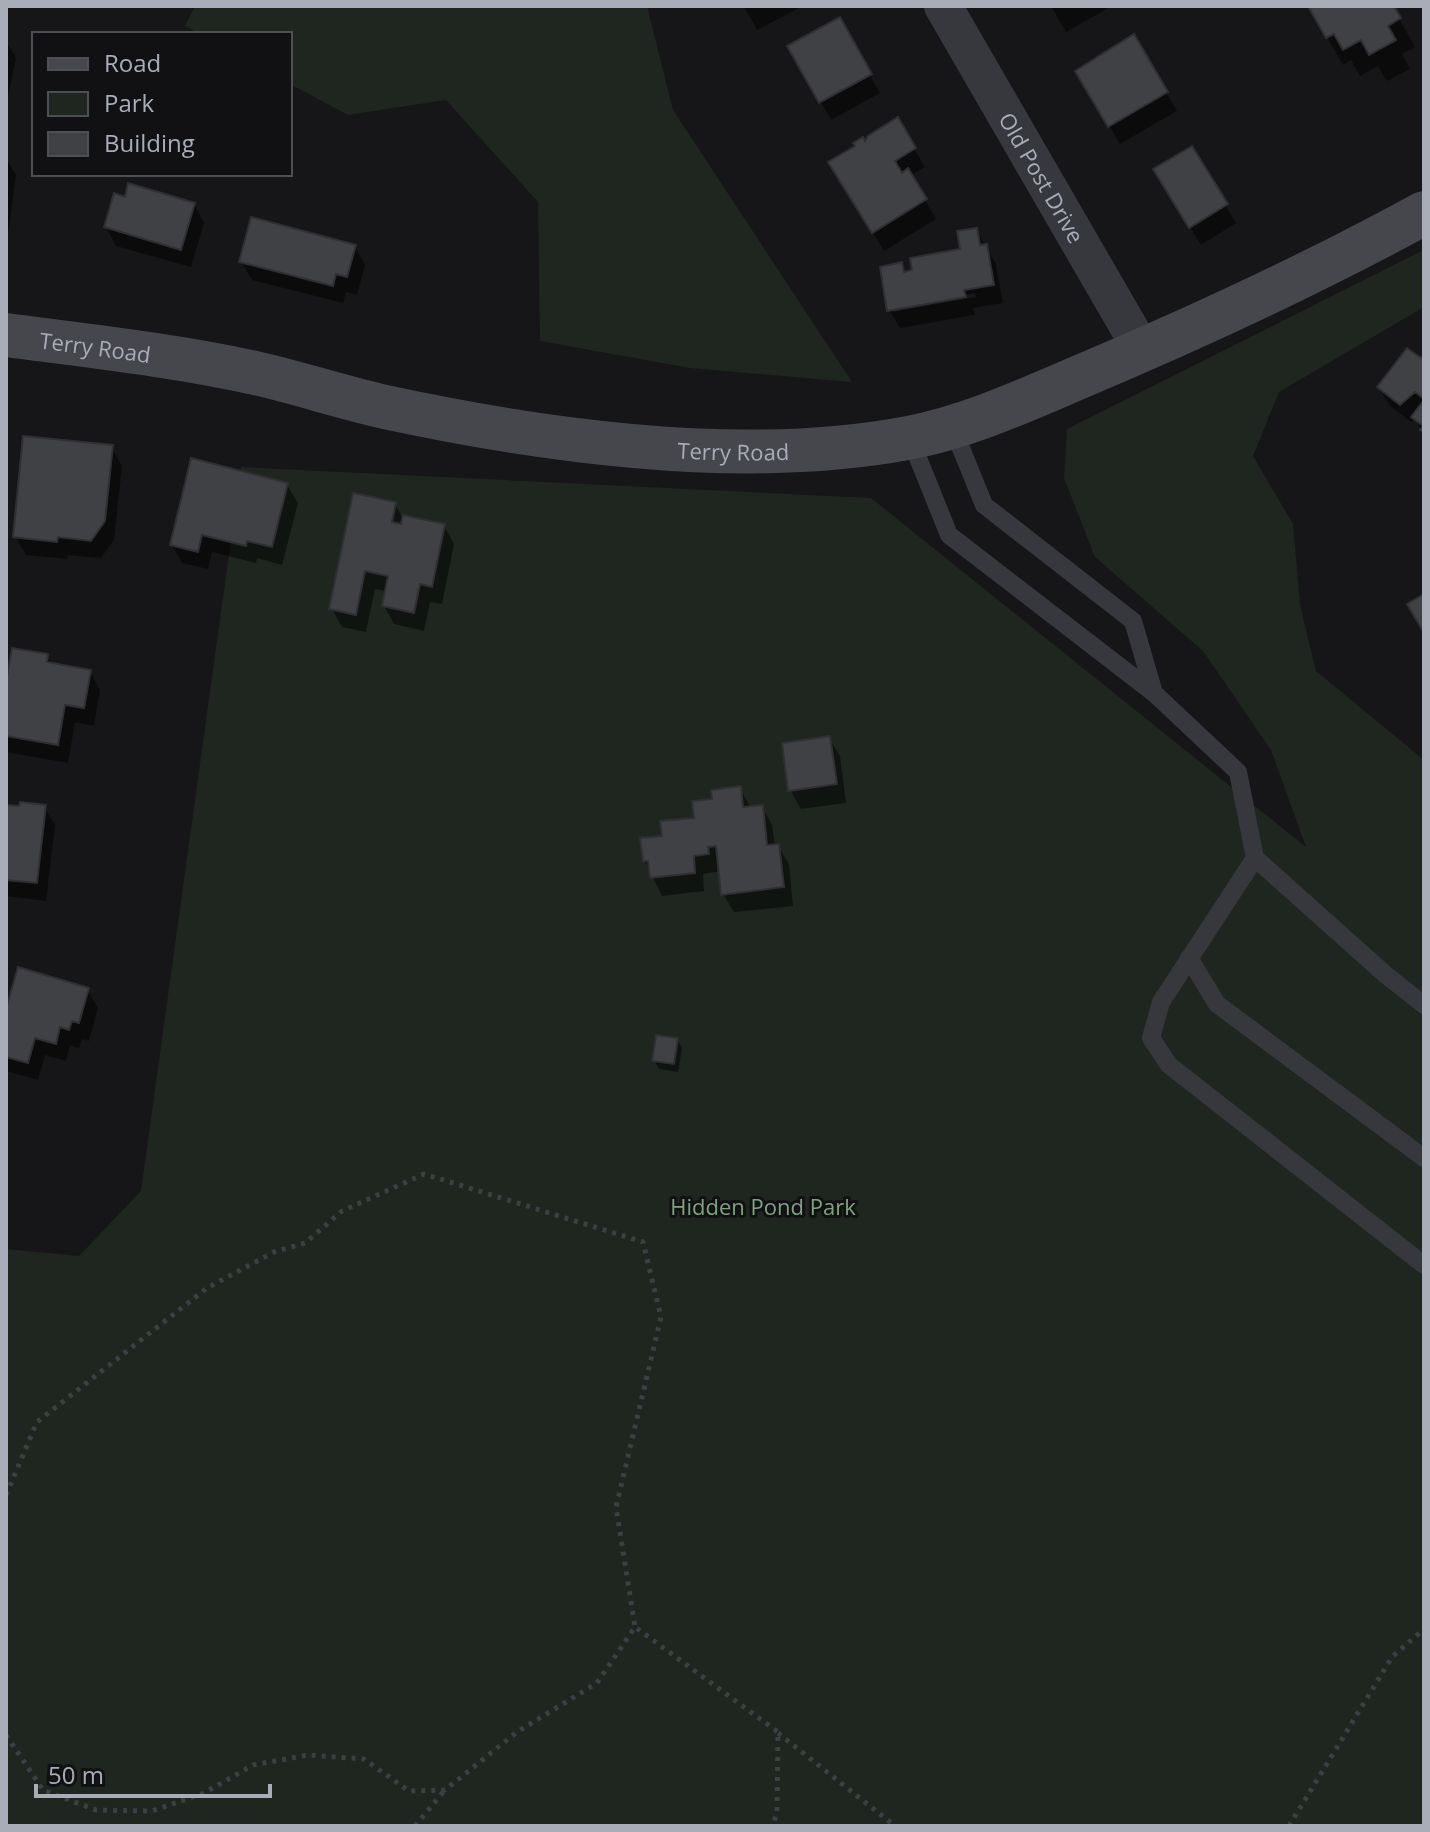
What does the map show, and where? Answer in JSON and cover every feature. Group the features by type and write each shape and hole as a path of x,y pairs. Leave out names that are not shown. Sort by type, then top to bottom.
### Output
{"street":[{"name":"Old Post Drive","path":"943,6 1142,350"},
{"name":"Terry Road","path":"6,335 158,355 255,373 384,407 546,436 684,451 829,449 910,438 978,419 1142,350 1376,239 1424,213"}],"lane":[{"path":"952,426 984,505 1133,621 1154,693"},
{"path":"910,438 949,535 1154,693 1238,772 1255,858 1424,1005"},
{"path":"1255,858 1161,1002 1151,1038 1169,1065 1424,1265"},
{"path":"1189,958 1217,1004 1424,1158"}],"path":[{"path":"6,1495 37,1422 207,1288 274,1252 305,1243 342,1211 424,1174 643,1242 661,1317 616,1507 635,1627 597,1683 517,1732 445,1790 415,1826"},
{"path":"635,1627 778,1732 895,1826"},
{"path":"1289,1826 1392,1657 1424,1629"},
{"path":"773,1826 777,1811 778,1732"},
{"path":"6,1735 43,1790 96,1810 152,1811 204,1793 253,1765 308,1755 364,1759 409,1791 445,1790"}],"green space":[{"path":"195,6 647,6 673,110 852,382 690,368 540,341 538,202 446,100 348,115 292,85 292,32 196,32 185,26"},
{"name":"Hidden Pond Park","path":"1424,250 1424,307 1279,392 1253,456 1293,524 1300,605 1316,671 1424,760 1424,1826 6,1826 6,1249 79,1256 141,1191 241,467 871,498 1306,847 1271,750 1203,651 1095,557 1064,478 1067,429"}],"building":[{"path":"1308,6 1394,6 1401,18 1388,26 1396,40 1369,55 1361,40 1343,50 1334,34 1326,38"},
{"path":"840,17 872,74 819,103 787,46"},
{"path":"1134,34 1168,92 1108,127 1075,71"},
{"path":"898,117 916,148 895,161 902,173 908,168 927,199 872,233 828,162 855,146 853,143 863,137 865,141"},
{"path":"1192,146 1228,204 1189,228 1153,169"},
{"path":"128,183 195,203 181,250 104,227 114,193 125,197"},
{"path":"251,217 356,245 347,277 336,274 333,286 239,262"},
{"path":"977,228 980,245 987,244 994,285 964,290 966,297 887,311 880,267 902,262 904,272 912,270 910,258 960,249 957,231"},
{"path":"1407,348 1421,358 1424,355 1424,399 1415,392 1400,405 1377,387"},
{"path":"1424,400 1424,432 1420,430 1423,426 1411,417"},
{"path":"23,436 113,445 105,521 91,541 58,537 57,542 13,537"},
{"path":"191,458 288,483 272,547 247,541 246,546 202,535 198,552 170,545"},
{"path":"353,493 396,502 392,522 401,524 403,515 445,524 432,587 420,584 414,613 382,606 388,576 365,571 356,615 329,609"},
{"path":"1424,594 1424,633 1407,604"},
{"path":"12,648 48,654 47,662 91,670 84,708 65,705 58,745 6,736 6,681"},
{"path":"830,736 837,784 788,791 782,743"},
{"path":"741,786 743,807 763,805 767,845 779,844 784,887 721,895 716,846 708,847 709,854 694,856 695,873 650,878 648,861 643,861 640,838 662,836 660,821 694,818 692,801 712,799 711,790"},
{"path":"20,802 46,805 37,883 6,880 6,805 19,806"},
{"path":"18,967 89,988 79,1023 72,1021 69,1030 60,1027 56,1044 35,1038 28,1063 6,1057 6,1009"},
{"path":"656,1035 678,1038 674,1064 652,1061"}]}
